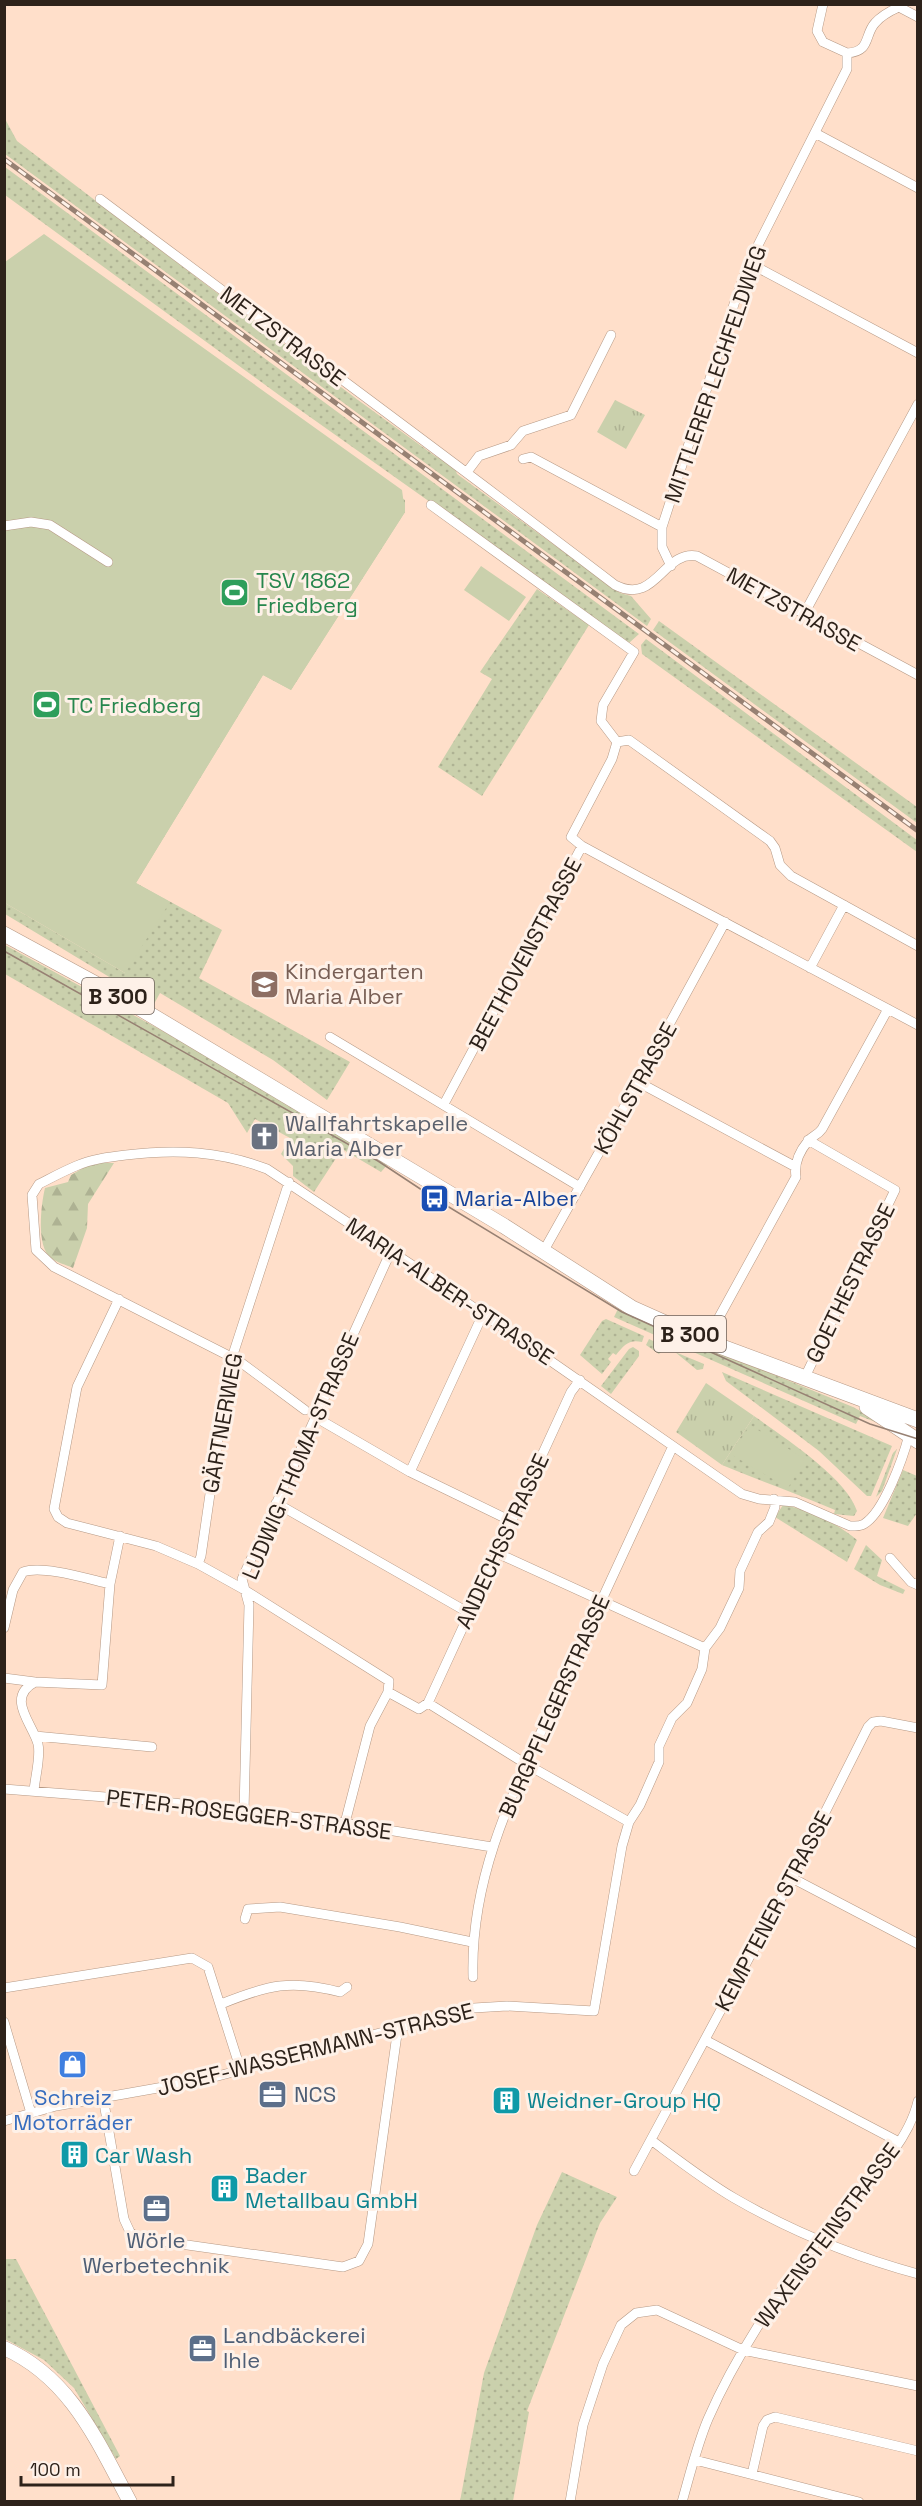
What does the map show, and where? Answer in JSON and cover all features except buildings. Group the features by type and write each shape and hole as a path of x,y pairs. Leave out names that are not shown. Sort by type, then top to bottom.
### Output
{"main road":[{"name":"B 300","path":"4,934 131,1003 632,1308 706,1341 850,1396 916,1415"},
{"name":"B 300","path":"850,1396 913,1438"},
{"path":"913,1438 916,1415"},
{"path":"4,2349 30,2361 51,2377 70,2398 83,2416 130,2502"}],"street":[{"path":"823,4 817,31 824,42 847,53 863,48 873,25 888,12 899,7 918,17"},
{"name":"MITTLERER LECHFELDWEG","path":"662,528 749,263 847,69 847,53"},
{"path":"815,134 918,188"},
{"name":"METZSTRASSE","path":"100,199 615,585 626,591 640,590 688,555 697,556 918,675"},
{"path":"749,263 918,353"},
{"path":"467,472 479,456 512,445 523,431 571,416 612,335"},
{"path":"804,614 918,404"},
{"path":"523,459 531,457 662,528 662,547 671,566"},
{"path":"431,505 634,652 603,705 601,721 617,742 629,740 770,841 775,848 780,865 791,876 918,946"},
{"path":"4,526 31,522 50,525 108,562"},
{"name":"BEETHOVENSTRASSE","path":"444,1104 582,846 571,837 612,759 617,742"},
{"path":"582,846 918,1025"},
{"path":"810,968 844,905"},
{"name":"KÖHLSTRASSE","path":"543,1252 724,922"},
{"path":"706,1341 796,1177 794,1166 808,1140 818,1135 822,1129 888,1009"},
{"path":"330,1037 580,1187"},
{"path":"638,1082 794,1166"},
{"name":"GOETHESTRASSE","path":"805,1377 895,1190 808,1140"},
{"name":"MARIA-ALBER-STRASSE","path":"119,1299 54,1267 36,1250 32,1195 39,1184 77,1165 97,1159 158,1151 192,1151 239,1158 267,1169 289,1182 580,1380 742,1494 759,1499 795,1502 850,1526 859,1526 873,1516 913,1438"},
{"name":"GÄRTNERWEG","path":"198,1564 228,1370 289,1182"},
{"name":"LUDWIG-THOMA-STRASSE","path":"244,1812 249,1605 242,1579 391,1251"},
{"path":"305,1410 232,1357 119,1299 77,1387 54,1509 58,1517 67,1523 156,1546 198,1564 243,1589 389,1681 388,1692 370,1726 345,1823"},
{"path":"410,1472 483,1314"},
{"name":"ANDECHSSTRASSE","path":"428,1703 571,1392 580,1380"},
{"path":"315,1417 410,1472 511,1521"},
{"name":"BURGPFLEGERSTRASSE","path":"473,1977 472,1942 480,1892 492,1847 526,1764 673,1446"},
{"path":"388,1692 419,1710 428,1703 526,1764 629,1822 640,1805 659,1762 659,1746 672,1718 687,1703 702,1669 705,1648 720,1629 739,1588 740,1571 758,1532 770,1518 775,1507 774,1499"},
{"path":"276,1503 469,1613"},
{"path":"4,1678 102,1685 110,1584 120,1536"},
{"path":"497,1553 705,1648"},
{"path":"890,1558 911,1582 918,1585"},
{"path":"4,1628 13,1590 23,1572 30,1569 110,1584"},
{"path":"34,1791 38,1745 22,1713 23,1694 27,1686 35,1682"},
{"name":"KEMPTENER STRASSE","path":"634,2171 873,1722 881,1721 918,1728"},
{"path":"35,1736 152,1747"},
{"name":"PETER-ROSEGGER-STRASSE","path":"4,1790 156,1801 345,1823 492,1847"},
{"name":"JOSEF-WASSERMANN-STRASSE","path":"4,2121 103,2097 203,2080 241,2071 474,2008 507,2006 594,2012 622,1846 629,1822"},
{"path":"792,1878 918,1944"},
{"path":"245,1919 248,1909 280,1907 368,1921 472,1942"},
{"path":"4,1988 192,1958 208,1967 241,2071"},
{"path":"221,2004 250,1993 286,1984 312,1984 340,1992 347,1987"},
{"path":"4,2022 31,2113"},
{"path":"103,2097 124,2219 130,2232 138,2238 343,2267 359,2261 368,2244 398,2027"},
{"path":"705,2040 899,2142"},
{"name":"WAXENSTEINSTRASSE","path":"682,2502 707,2421 743,2350 818,2239 899,2142 918,2101"},
{"path":"651,2140 695,2173 734,2198 818,2239 918,2274"},
{"path":"570,2502 582,2434 593,2393 615,2335 628,2318 636,2313 657,2310 743,2350 918,2386"},
{"path":"752,2474 763,2426 767,2420 775,2417 918,2451"},
{"path":"695,2460 859,2502"}],"green space":[{"path":"4,117 17,141 358,400 435,456 454,466 457,474 620,593 631,596 651,619 647,626 5,154"},
{"path":"5,167 639,634 629,643 279,395 5,195"},
{"name":"TSV 1862 Friedberg","path":"44,234 402,490 405,512 291,690 263,675 136,883 170,902 125,973 5,903 5,262"},
{"path":"615,400 645,415 626,449 597,432"},
{"path":"376,480 405,500 405,512 291,690 263,675 136,883 222,930 199,978 350,1062 327,1100 273,1060 160,993 154,1004 5,914 5,903 125,973 122,886"},
{"path":"481,566 526,597 509,621 464,590"},
{"path":"537,589 589,625 482,796 438,767 492,679 480,672"},
{"path":"659,621 917,807 917,823 653,630"},
{"path":"646,639 917,840 917,852 642,654 641,645"},
{"path":"5,945 192,1047 388,1164 381,1172 342,1149 314,1192 293,1176 293,1166 281,1154 290,1138 255,1119 247,1133 228,1103 5,974"},
{"path":"92,1163 114,1163 88,1204 87,1228 73,1268 51,1258 43,1245 41,1214 43,1195 45,1188 68,1182 71,1175"},
{"path":"618,1309 853,1407 879,1421 878,1423 860,1416 856,1424 614,1317"},
{"path":"606,1319 644,1336 642,1342 630,1342 616,1355 613,1353 608,1359 611,1362 602,1374 580,1355 602,1321"},
{"path":"649,1339 666,1347 659,1354 646,1345"},
{"path":"633,1347 639,1351 639,1356 611,1394 601,1386 629,1349"},
{"path":"675,1352 704,1364 703,1369 697,1370"},
{"path":"722,1372 892,1446 871,1496 867,1496 819,1451 726,1381"},
{"path":"706,1383 754,1416 722,1465 676,1432"},
{"path":"754,1416 796,1446 841,1485 857,1511 854,1516 834,1514 835,1510 722,1465"},
{"path":"750,1425 805,1459 788,1488 732,1455"},
{"path":"897,1449 882,1491 876,1497 893,1453"},
{"path":"903,1470 917,1476 917,1513 908,1526 883,1518"},
{"path":"783,1505 822,1518 857,1540 847,1562 775,1517"},
{"path":"866,1545 882,1560 877,1576 905,1590 903,1594 880,1585 854,1569"},
{"path":"562,2172 617,2197 600,2223 527,2411 529,2412 513,2501 460,2501 484,2373 537,2225"},
{"path":"4,2259 16,2259 120,2456 116,2459 74,2388 44,2360 5,2339"}],"tram line":[{"path":"4,951 378,1161 434,1198 622,1312 870,1424 918,1439"}],"railway":[{"path":"4,159 918,831"}],"place":[{"name":"TSV 1862 Friedberg","path":"235,593"},
{"name":"TC Friedberg","path":"46,705"},
{"name":"Kindergarten Maria Alber","path":"264,984"},
{"name":"Wallfahrtskapelle Maria Alber","path":"264,1136"},
{"name":"Maria-Alber","path":"434,1198"},
{"name":"Schreiz Motorräder","path":"73,2065"},
{"name":"NCS","path":"273,2094"},
{"name":"Weidner-Group HQ","path":"506,2100"},
{"name":"Car Wash","path":"74,2155"},
{"name":"Bader Metallbau GmbH","path":"224,2188"},
{"name":"Wörle Werbetechnik","path":"156,2208"},
{"name":"Landbäckerei Ihle","path":"202,2348"}]}
